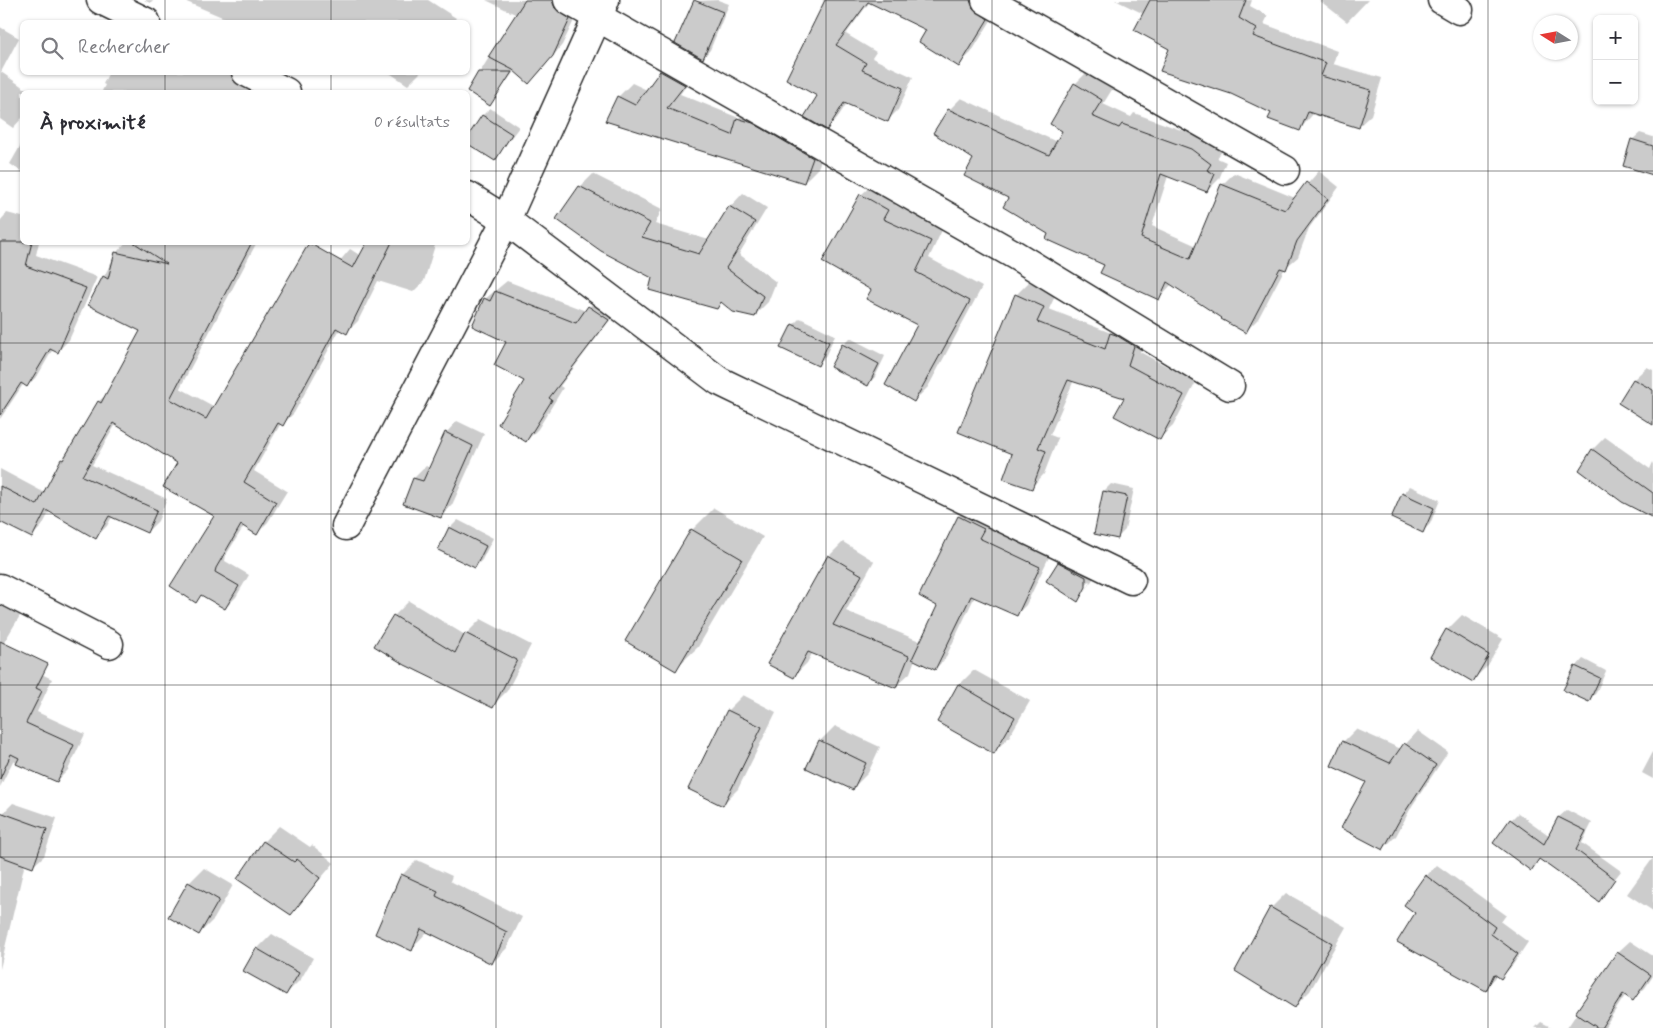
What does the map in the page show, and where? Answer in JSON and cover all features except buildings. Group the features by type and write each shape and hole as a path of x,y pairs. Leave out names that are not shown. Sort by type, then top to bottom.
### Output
{"street":[{"path":"101,0 142,20"},
{"path":"568,0 601,7 1230,386"},
{"path":"986,0 1285,170"},
{"path":"346,526 506,220 601,7"},
{"path":"252,75 282,90"},
{"path":"470,197 506,220 719,381 1131,580"},
{"path":"0,588 109,644"}]}
